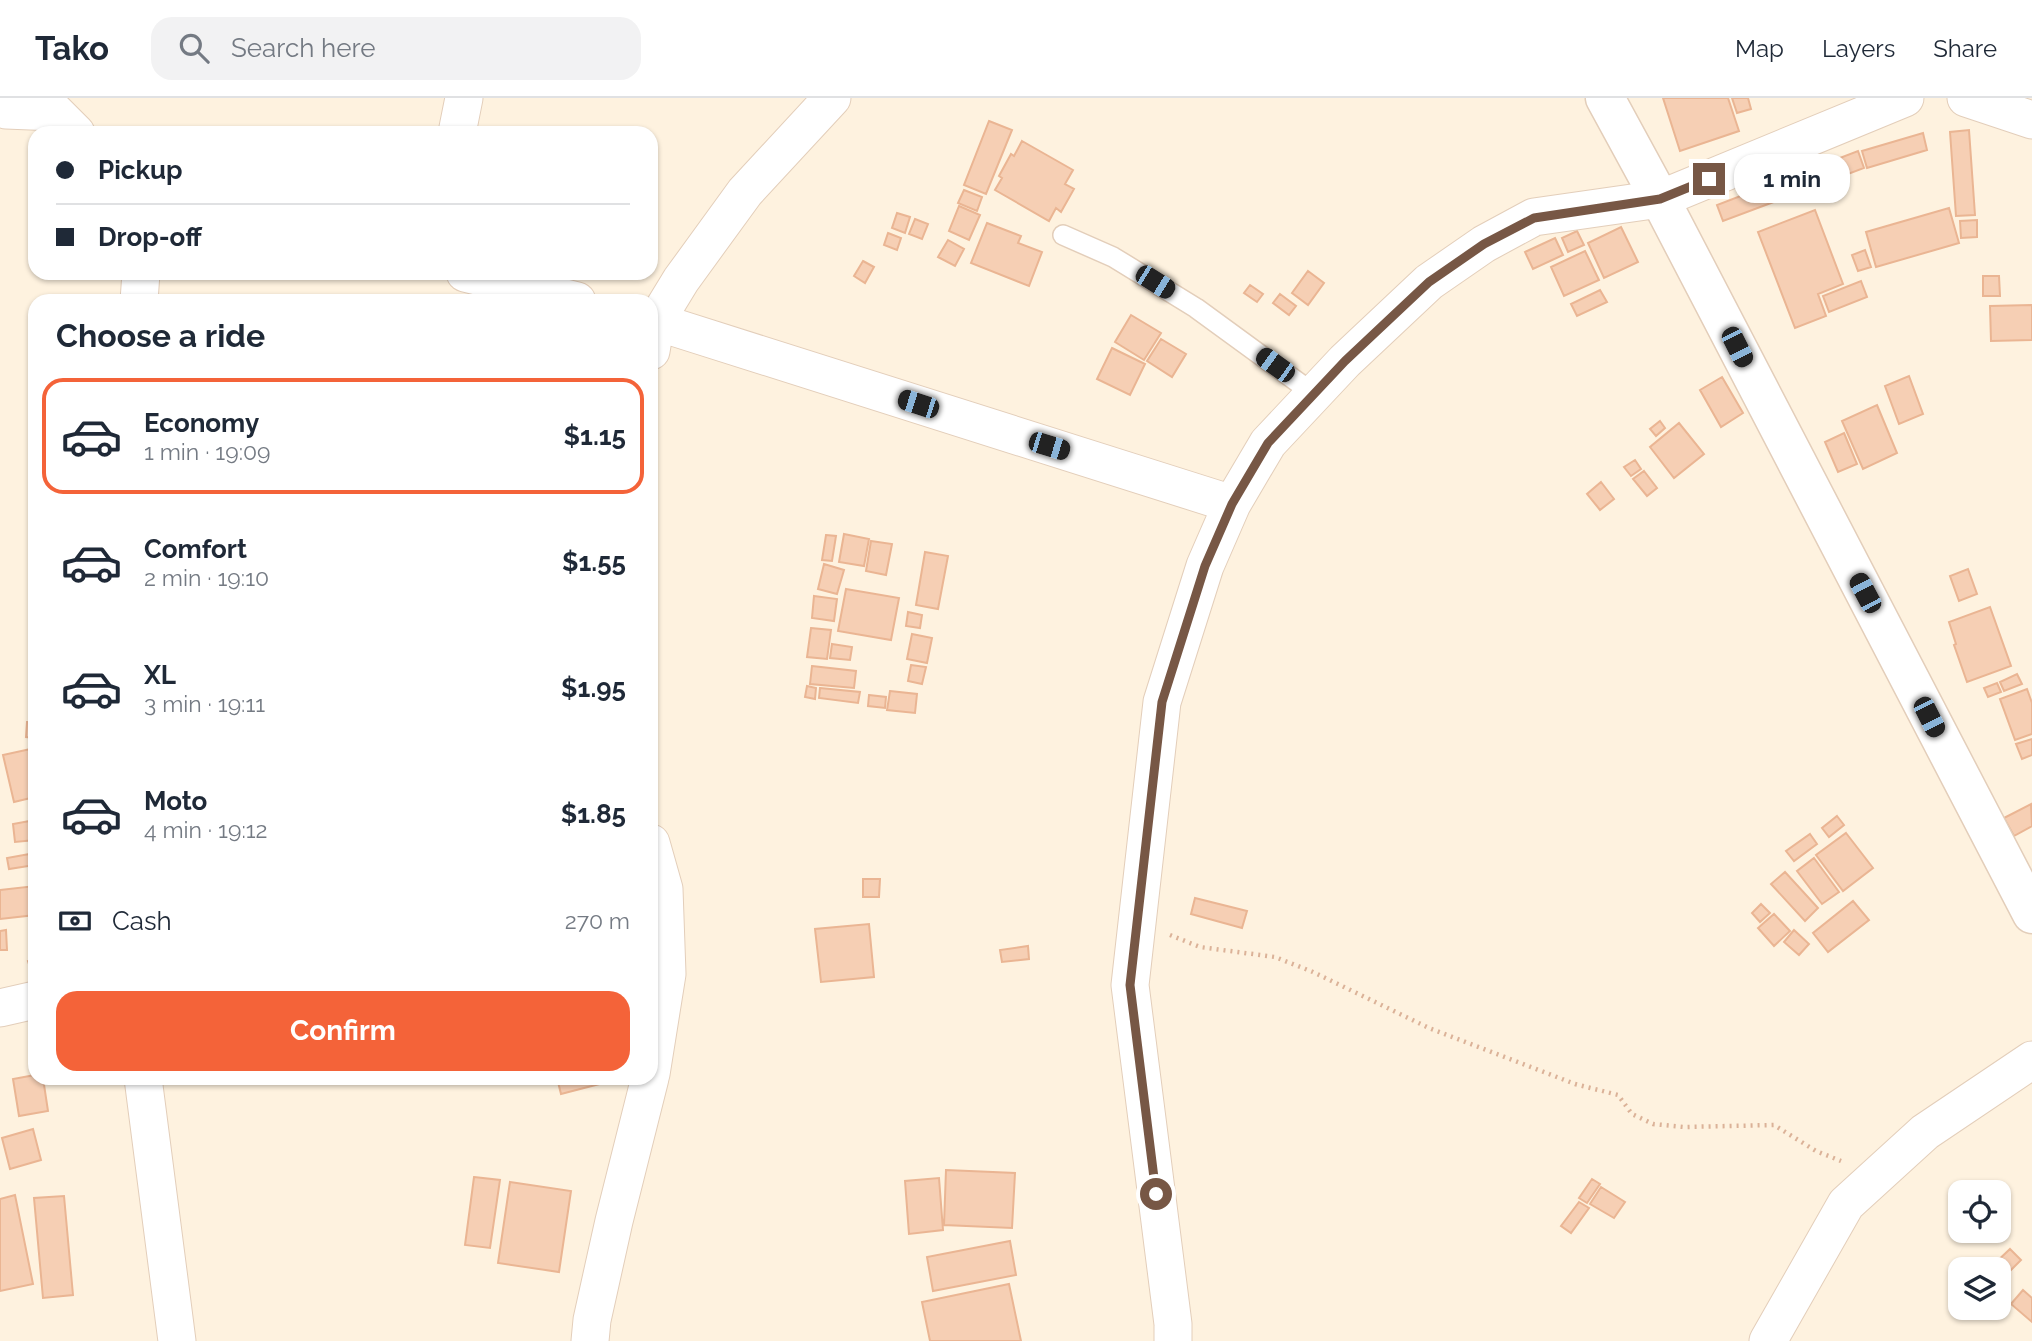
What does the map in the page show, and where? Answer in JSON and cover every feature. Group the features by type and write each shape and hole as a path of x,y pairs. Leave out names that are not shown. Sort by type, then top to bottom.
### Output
{"street":[{"path":"458,126 464,98"},
{"path":"658,322 681,280 745,192 832,98"},
{"path":"1605,98 2032,914"},
{"path":"1173,1341 1130,985 1162,702 1205,566 1232,504 1268,443 1345,361 1429,282 1484,244 1534,218 1660,199 1905,98"},
{"path":"1966,98 2032,120"},
{"path":"0,107 6,110 63,114"},
{"path":"493,280 549,294"},
{"path":"658,332 1232,504"},
{"path":"658,868 664,889 667,974 658,1031"},
{"path":"0,1008 28,1002"},
{"path":"1768,1341 1846,1204 1925,1132 2032,1060"},
{"path":"144,1085 177,1341"},
{"path":"590,1341 592,1320 614,1221 649,1085"}],"lane":[{"path":"1063,235 1113,257 1196,307 1314,394"}],"path":[{"path":"1137,922 1200,947 1275,957 1313,972 1429,1028 1575,1084 1618,1094 1632,1114 1653,1124 1684,1127 1774,1125 1816,1151 1876,1175"}],"building":[{"path":"1663,98 1728,98 1739,131 1680,151"},
{"path":"1732,98 1748,98 1751,109 1737,113"},
{"path":"989,121 1012,130 986,194 964,185"},
{"path":"1969,130 1975,215 1956,216 1950,132"},
{"path":"1923,133 1927,150 1867,168 1862,151"},
{"path":"1022,141 1073,170 1065,184 1074,189 1061,212 1056,208 1049,221 995,190 1011,154 1014,156"},
{"path":"1858,151 1864,168 1723,221 1717,205"},
{"path":"964,190 982,197 977,211 958,203"},
{"path":"959,206 980,215 969,240 949,231"},
{"path":"1949,208 1959,243 1876,267 1866,232"},
{"path":"1815,210 1843,284 1818,294 1826,316 1795,328 1758,232"},
{"path":"897,213 910,217 905,233 892,228"},
{"path":"915,219 928,224 922,239 909,234"},
{"path":"1977,220 1977,237 1961,238 1960,221"},
{"path":"987,223 1021,236 1018,243 1042,252 1029,286 971,263"},
{"path":"1621,227 1638,262 1604,278 1588,243"},
{"path":"1577,231 1584,245 1568,252 1562,238"},
{"path":"888,233 901,238 897,250 884,245"},
{"path":"1555,238 1563,255 1533,269 1525,252"},
{"path":"948,240 964,249 955,266 938,257"},
{"path":"1865,250 1871,267 1858,271 1852,255"},
{"path":"1585,251 1599,280 1564,296 1551,267"},
{"path":"863,261 874,267 865,283 854,276"},
{"path":"1308,271 1324,283 1308,305 1292,293"},
{"path":"1983,276 1999,276 2000,296 1983,296"},
{"path":"1861,281 1867,297 1829,312 1823,296"},
{"path":"1250,285 1263,294 1257,302 1244,293"},
{"path":"1600,290 1607,302 1577,316 1571,304"},
{"path":"1280,294 1296,306 1289,315 1273,303"},
{"path":"2032,305 2032,340 1991,341 1990,306"},
{"path":"1131,315 1161,333 1144,360 1115,342"},
{"path":"1161,339 1186,354 1172,377 1147,361"},
{"path":"1112,348 1145,364 1130,395 1097,379"},
{"path":"1909,376 1923,414 1899,424 1885,386"},
{"path":"1722,377 1743,413 1721,427 1700,390"},
{"path":"1877,405 1897,453 1863,469 1842,421"},
{"path":"1660,421 1665,428 1656,436 1650,429"},
{"path":"1679,423 1704,454 1674,478 1650,447"},
{"path":"1844,433 1857,464 1838,472 1825,442"},
{"path":"1635,460 1641,469 1631,476 1624,467"},
{"path":"1644,471 1657,488 1647,496 1633,479"},
{"path":"1601,482 1614,499 1600,510 1587,494"},
{"path":"844,534 869,539 864,566 839,562"},
{"path":"826,535 836,536 832,561 822,560"},
{"path":"871,541 892,544 886,575 866,571"},
{"path":"925,552 948,556 938,609 916,605"},
{"path":"824,564 844,570 837,594 818,589"},
{"path":"1968,569 1977,594 1959,601 1950,576"},
{"path":"846,589 899,598 891,640 838,631"},
{"path":"814,596 837,599 834,621 812,618"},
{"path":"1990,607 2011,666 1967,682 1949,622"},
{"path":"908,612 922,615 920,628 906,626"},
{"path":"811,628 831,630 827,659 807,657"},
{"path":"912,634 932,638 927,663 907,659"},
{"path":"832,644 852,647 850,660 830,658"},
{"path":"911,665 926,667 922,684 908,681"},
{"path":"812,666 856,671 854,688 810,684"},
{"path":"2017,674 2022,684 2004,691 2000,682"},
{"path":"1997,683 2001,692 1988,697 1984,688"},
{"path":"807,686 816,688 815,699 805,697"},
{"path":"820,688 860,692 858,703 819,698"},
{"path":"2027,689 2032,703 2032,734 2015,740 2000,699"},
{"path":"890,691 917,694 915,713 887,710"},
{"path":"869,695 886,697 885,708 868,706"},
{"path":"2032,739 2032,755 2022,759 2016,744"},
{"path":"28,750 28,799 14,802 3,755"},
{"path":"2031,804 2032,826 2014,836 2004,818"},
{"path":"1837,816 1844,825 1829,837 1822,828"},
{"path":"28,821 28,841 15,842 13,824"},
{"path":"1846,833 1873,868 1843,891 1816,855"},
{"path":"1810,834 1817,844 1794,861 1786,851"},
{"path":"28,854 28,866 9,869 7,858"},
{"path":"1814,858 1839,892 1822,904 1797,871"},
{"path":"1785,872 1818,908 1805,921 1771,884"},
{"path":"863,879 880,879 879,897 863,897"},
{"path":"28,887 28,916 0,919 0,890"},
{"path":"1195,898 1247,911 1242,928 1191,914"},
{"path":"1853,901 1869,920 1828,952 1813,933"},
{"path":"1761,904 1770,913 1760,922 1752,913"},
{"path":"1774,914 1790,931 1774,946 1758,928"},
{"path":"869,924 874,977 821,982 815,929"},
{"path":"6,930 7,950 0,950 0,931"},
{"path":"1794,930 1809,944 1799,955 1784,942"},
{"path":"1028,946 1029,959 1002,962 1000,950"},
{"path":"28,1076 28,1085 44,1085 48,1111 19,1116 13,1079"},
{"path":"559,1085 596,1085 561,1094"},
{"path":"33,1129 41,1160 10,1169 2,1138"},
{"path":"946,1170 1015,1173 1012,1228 944,1225"},
{"path":"474,1177 500,1180 490,1248 465,1245"},
{"path":"939,1178 943,1230 909,1234 905,1181"},
{"path":"1592,1179 1600,1184 1587,1203 1579,1198"},
{"path":"510,1182 571,1191 559,1272 498,1263"},
{"path":"1601,1187 1625,1202 1614,1218 1590,1204"},
{"path":"15,1195 33,1284 0,1291 0,1199"},
{"path":"64,1196 73,1295 43,1298 34,1198"},
{"path":"1579,1202 1589,1208 1571,1233 1561,1226"},
{"path":"1010,1241 1016,1275 933,1291 927,1257"},
{"path":"2010,1249 2021,1260 2011,1270 2011,1257 2002,1257"},
{"path":"1009,1284 1021,1341 930,1341 922,1302"},
{"path":"2023,1290 2032,1298 2032,1322 2011,1304"}],"route":[{"path":"1156,1194 1130,985 1162,702 1205,566 1232,504 1268,443 1345,361 1429,282 1484,244 1534,218 1660,199 1709,179"}]}
